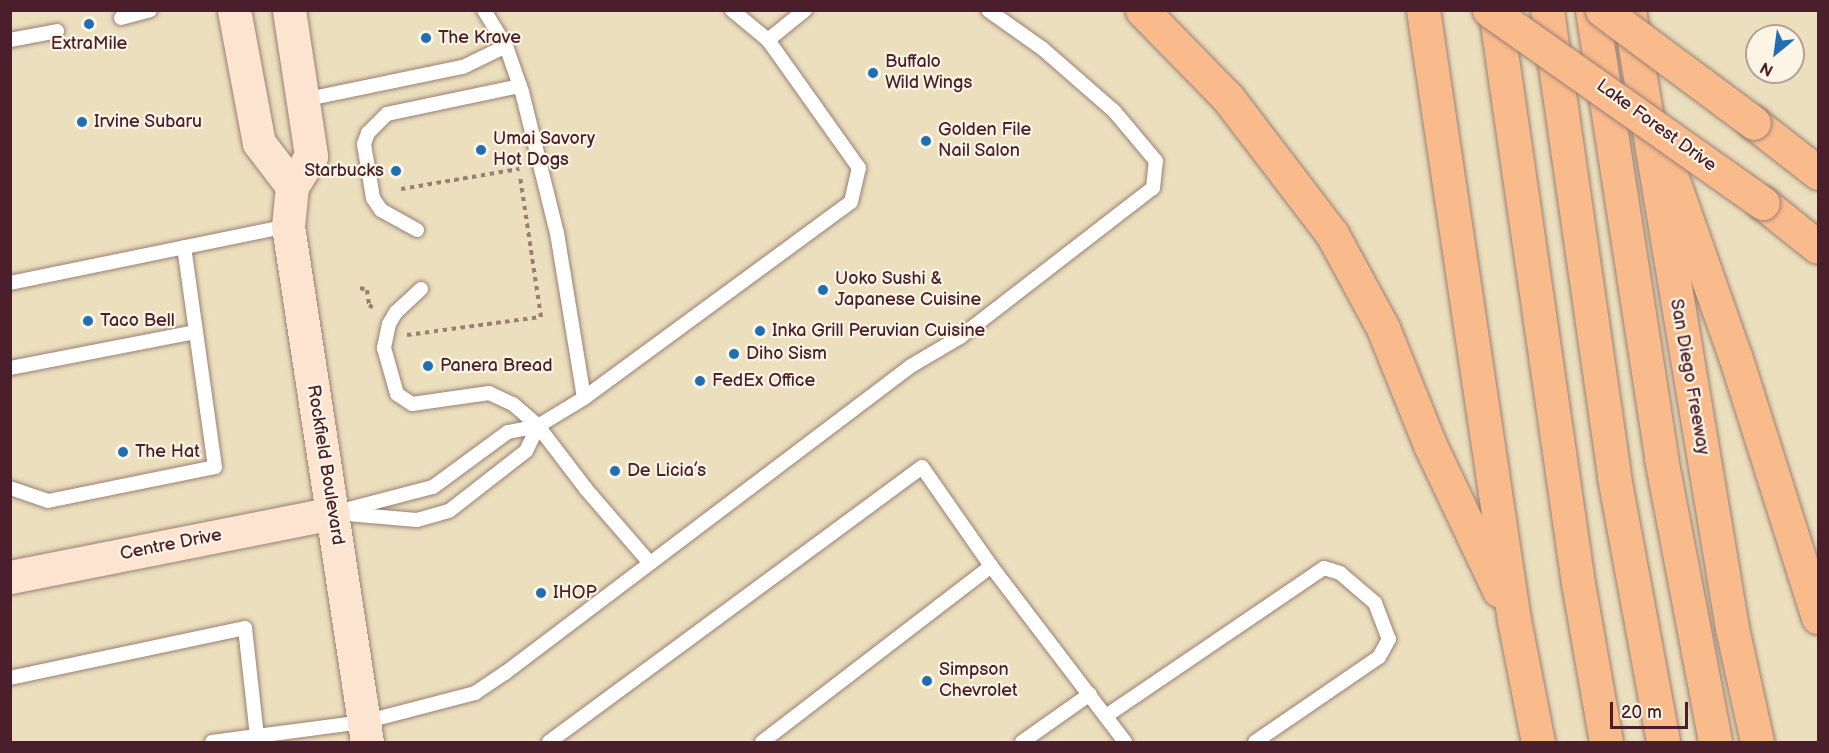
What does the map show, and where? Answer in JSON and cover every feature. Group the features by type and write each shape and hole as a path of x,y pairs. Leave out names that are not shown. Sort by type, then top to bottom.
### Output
{"main road":[{"path":"234,10 259,143 292,186"},
{"name":"Rockfield Boulevard","path":"289,10 311,156 292,186 288,226 365,732"},
{"path":"1142,10 1228,98 1332,234 1383,328 1430,445 1514,620"},
{"path":"1423,10 1514,620 1538,742"},
{"name":"Lake Forest Drive","path":"1489,10 1763,203 1818,247"},
{"path":"1495,10 1578,583 1606,742"},
{"path":"1547,10 1614,477 1663,742"},
{"path":"1592,10 1660,458 1714,742"},
{"path":"1602,10 1818,173"},
{"name":"San Diego Freeway","path":"1629,10 1638,79 1732,628 1756,742"},
{"path":"1638,79 1736,359 1818,616"},
{"name":"Centre Drive","path":"10,577 333,513"}],"lane":[{"path":"121,18 150,10"},
{"path":"484,10 506,46 520,86 549,201 584,398"},
{"path":"538,426 584,398 851,202 860,168 768,40 732,10"},
{"path":"768,40 805,10"},
{"path":"212,742 257,736 365,732 475,693 911,366 960,337 1153,188 1156,161 1114,111 1043,49 988,10"},
{"path":"10,40 57,31"},
{"path":"303,100 463,67 506,46"},
{"path":"417,230 381,210 373,198 364,144 368,133 387,114 520,86"},
{"path":"10,283 288,226"},
{"path":"10,488 48,501 215,467 184,247"},
{"path":"421,289 396,312 388,324 384,348 397,394 412,404 489,393 513,404 538,426 586,489 649,562"},
{"path":"10,368 196,332"},
{"name":"Centre Drive","path":"333,513 417,520 448,511 526,451 538,426"},
{"name":"Centre Drive","path":"333,513 433,487 508,432 538,426"},
{"path":"549,742 922,467 991,566 1125,742"},
{"path":"762,742 991,566"},
{"path":"1106,716 1324,568 1340,573 1375,603 1389,639 1379,657 1255,742"},
{"path":"10,678 245,628 257,736"},
{"path":"1022,742 1090,694"}],"path":[{"path":"401,189 519,167 541,316 410,337 401,330"},
{"path":"360,288 367,290 369,304 377,311"}],"place":[{"name":"ExtraMile","path":"89,24"},
{"name":"The Krave","path":"426,38"},
{"name":"Buffalo Wild Wings","path":"873,73"},
{"name":"Irvine Subaru","path":"82,122"},
{"name":"Golden File Nail Salon","path":"926,141"},
{"name":"Umai Savory Hot Dogs","path":"481,150"},
{"name":"Starbucks","path":"396,171"},
{"name":"Uoko Sushi & Japanese Cuisine","path":"823,290"},
{"name":"Taco Bell","path":"88,321"},
{"name":"Inka Grill Peruvian Cuisine","path":"760,331"},
{"name":"Diho Sism","path":"734,354"},
{"name":"Panera Bread","path":"428,366"},
{"name":"FedEx Office","path":"700,381"},
{"name":"The Hat","path":"123,452"},
{"name":"De Licia’s","path":"615,471"},
{"name":"IHOP","path":"541,593"},
{"name":"Simpson Chevrolet","path":"927,681"}]}
